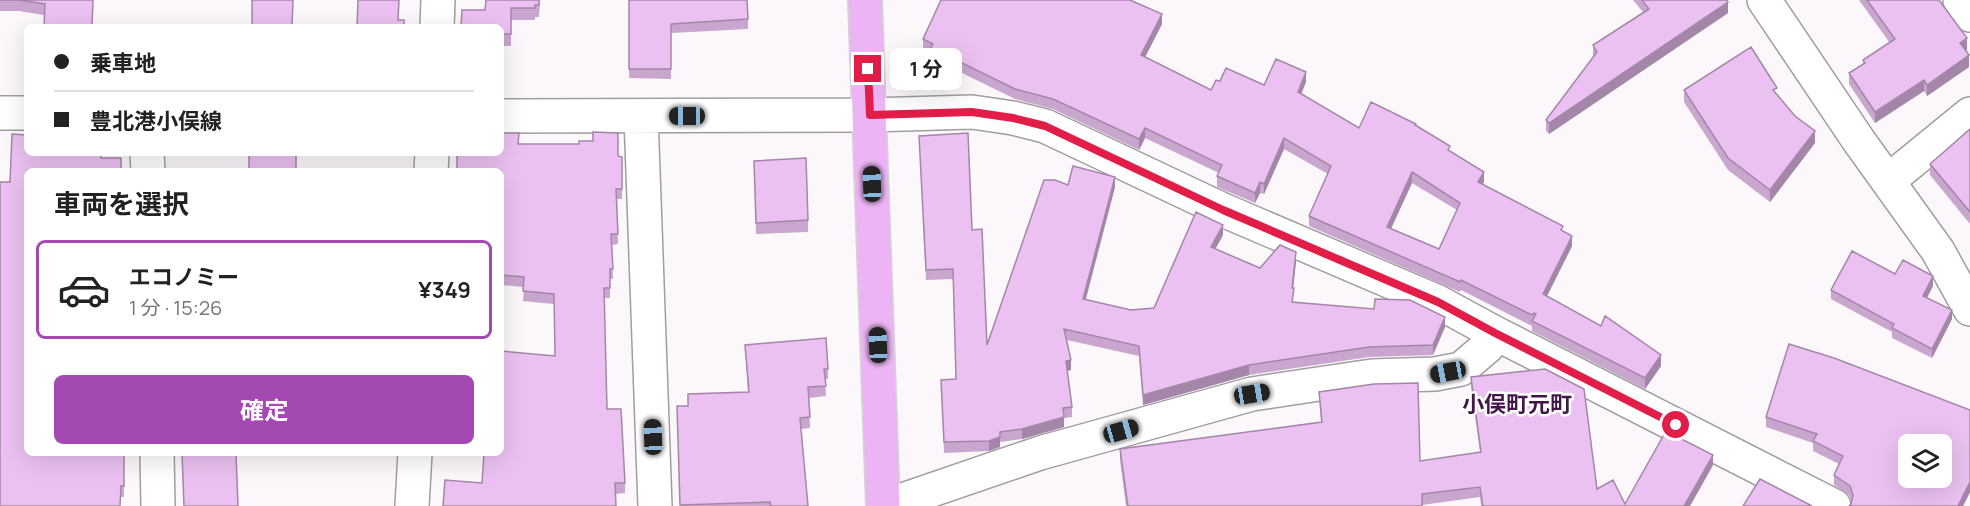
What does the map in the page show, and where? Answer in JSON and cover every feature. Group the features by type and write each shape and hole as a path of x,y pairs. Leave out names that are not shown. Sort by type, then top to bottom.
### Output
{"main road":[{"path":"865,0 884,506"}],"street":[{"path":"437,24 438,0"},
{"path":"1764,0 1938,251 1970,309"},
{"path":"1960,0 1970,15"},
{"path":"504,116 870,115 972,112 1013,118 1045,126 1223,210 1438,302 1834,506"},
{"path":"0,113 24,113"},
{"path":"1888,181 1970,114"},
{"path":"641,116 655,506"},
{"path":"884,506 1040,453 1252,394 1372,376 1435,374 1461,369 1488,346 1495,333"},
{"path":"157,456 158,506"},
{"path":"412,506 415,456"}],"building":[{"path":"19,0 93,0 92,24 44,24 45,4"},
{"path":"252,0 293,0 292,24 252,24"},
{"path":"358,0 399,0 398,20 404,20 404,24 357,24"},
{"path":"486,0 539,0 539,5 535,5 535,8 511,8 511,34 504,34 504,24 461,24 462,10 485,10"},
{"path":"629,0 747,0 748,19 671,24 671,69 629,69"},
{"path":"941,0 1130,0 1162,14 1141,55 1211,90 1216,80 1220,81 1226,68 1264,85 1276,59 1306,72 1298,92 1359,128 1371,102 1416,124 1450,146 1448,150 1484,172 1478,182 1563,226 1561,230 1572,236 1543,294 1601,326 1605,316 1661,355 1645,378 1532,321 1536,314 1534,313 1532,315 1461,280 1460,282 1309,216 1331,166 1284,138 1264,184 1260,182 1255,193 1217,176 1222,165 1145,128 1139,139 1053,99 1015,89 956,60 955,63 929,51 933,44 923,39","holes":["1412,172 1460,203 1439,249 1387,227"]},
{"path":"1642,0 1727,0 1728,2 1549,123 1546,120 1597,52 1593,45 1649,9"},
{"path":"1867,0 1939,0 1967,38 1960,43 1969,55 1927,85 1924,80 1875,112 1849,73 1865,63 1863,60 1895,39"},
{"path":"1751,47 1777,88 1773,90 1795,116 1815,131 1770,190 1728,158 1684,90"},
{"path":"1970,129 1970,212 1930,164"},
{"path":"593,132 618,133 618,156 622,157 622,189 616,189 618,234 611,234 613,269 610,269 610,288 604,288 607,409 621,409 625,483 615,483 616,506 443,506 445,480 482,483 484,456 504,456 504,351 555,356 554,294 523,291 524,277 504,275 504,168 457,168 457,156 504,156 504,133 519,133 518,144 579,144 579,141 593,141"},
{"path":"968,133 972,230 982,229 987,345 1044,180 1055,180 1068,185 1073,166 1115,177 1083,299 1131,310 1154,308 1196,212 1223,225 1211,247 1260,268 1280,245 1296,252 1292,302 1374,309 1375,299 1410,300 1445,317 1433,345 1369,347 1249,365 1143,395 1139,346 1064,329 1071,360 1066,361 1072,407 1063,408 1064,417 1022,429 1000,432 1000,437 989,441 944,442 941,380 956,379 953,269 926,270 919,136"},
{"path":"12,134 24,135 24,156 121,158 121,168 24,168 24,456 124,456 124,486 121,486 120,506 0,506 0,182 10,182"},
{"path":"249,156 296,156 296,168 249,168"},
{"path":"806,158 808,220 756,223 754,161"},
{"path":"1852,251 1895,274 1903,260 1933,276 1923,296 1952,310 1932,349 1892,328 1894,324 1831,290"},
{"path":"826,338 828,369 824,369 826,386 808,387 810,417 800,418 808,506 771,506 770,502 680,505 677,406 688,406 688,394 749,392 745,345"},
{"path":"1789,344 1834,358 1970,410 1970,482 1958,506 1849,506 1853,495 1850,486 1834,475 1843,456 1813,441 1817,434 1766,417"},
{"path":"1545,369 1584,389 1597,489 1613,480 1625,504 1666,431 1713,455 1684,506 1483,506 1480,487 1422,494 1422,506 1128,506 1120,449 1322,422 1319,392 1374,384 1418,383 1420,461 1481,452 1471,377"},
{"path":"182,456 236,456 238,506 184,506"},
{"path":"1760,479 1812,506 1743,506"}],"district":[{"name":"小俣町元町","path":"1517,404"}],"route":[{"path":"868,69 870,115 972,112 1013,118 1045,126 1223,210 1438,302 1676,425"}]}
